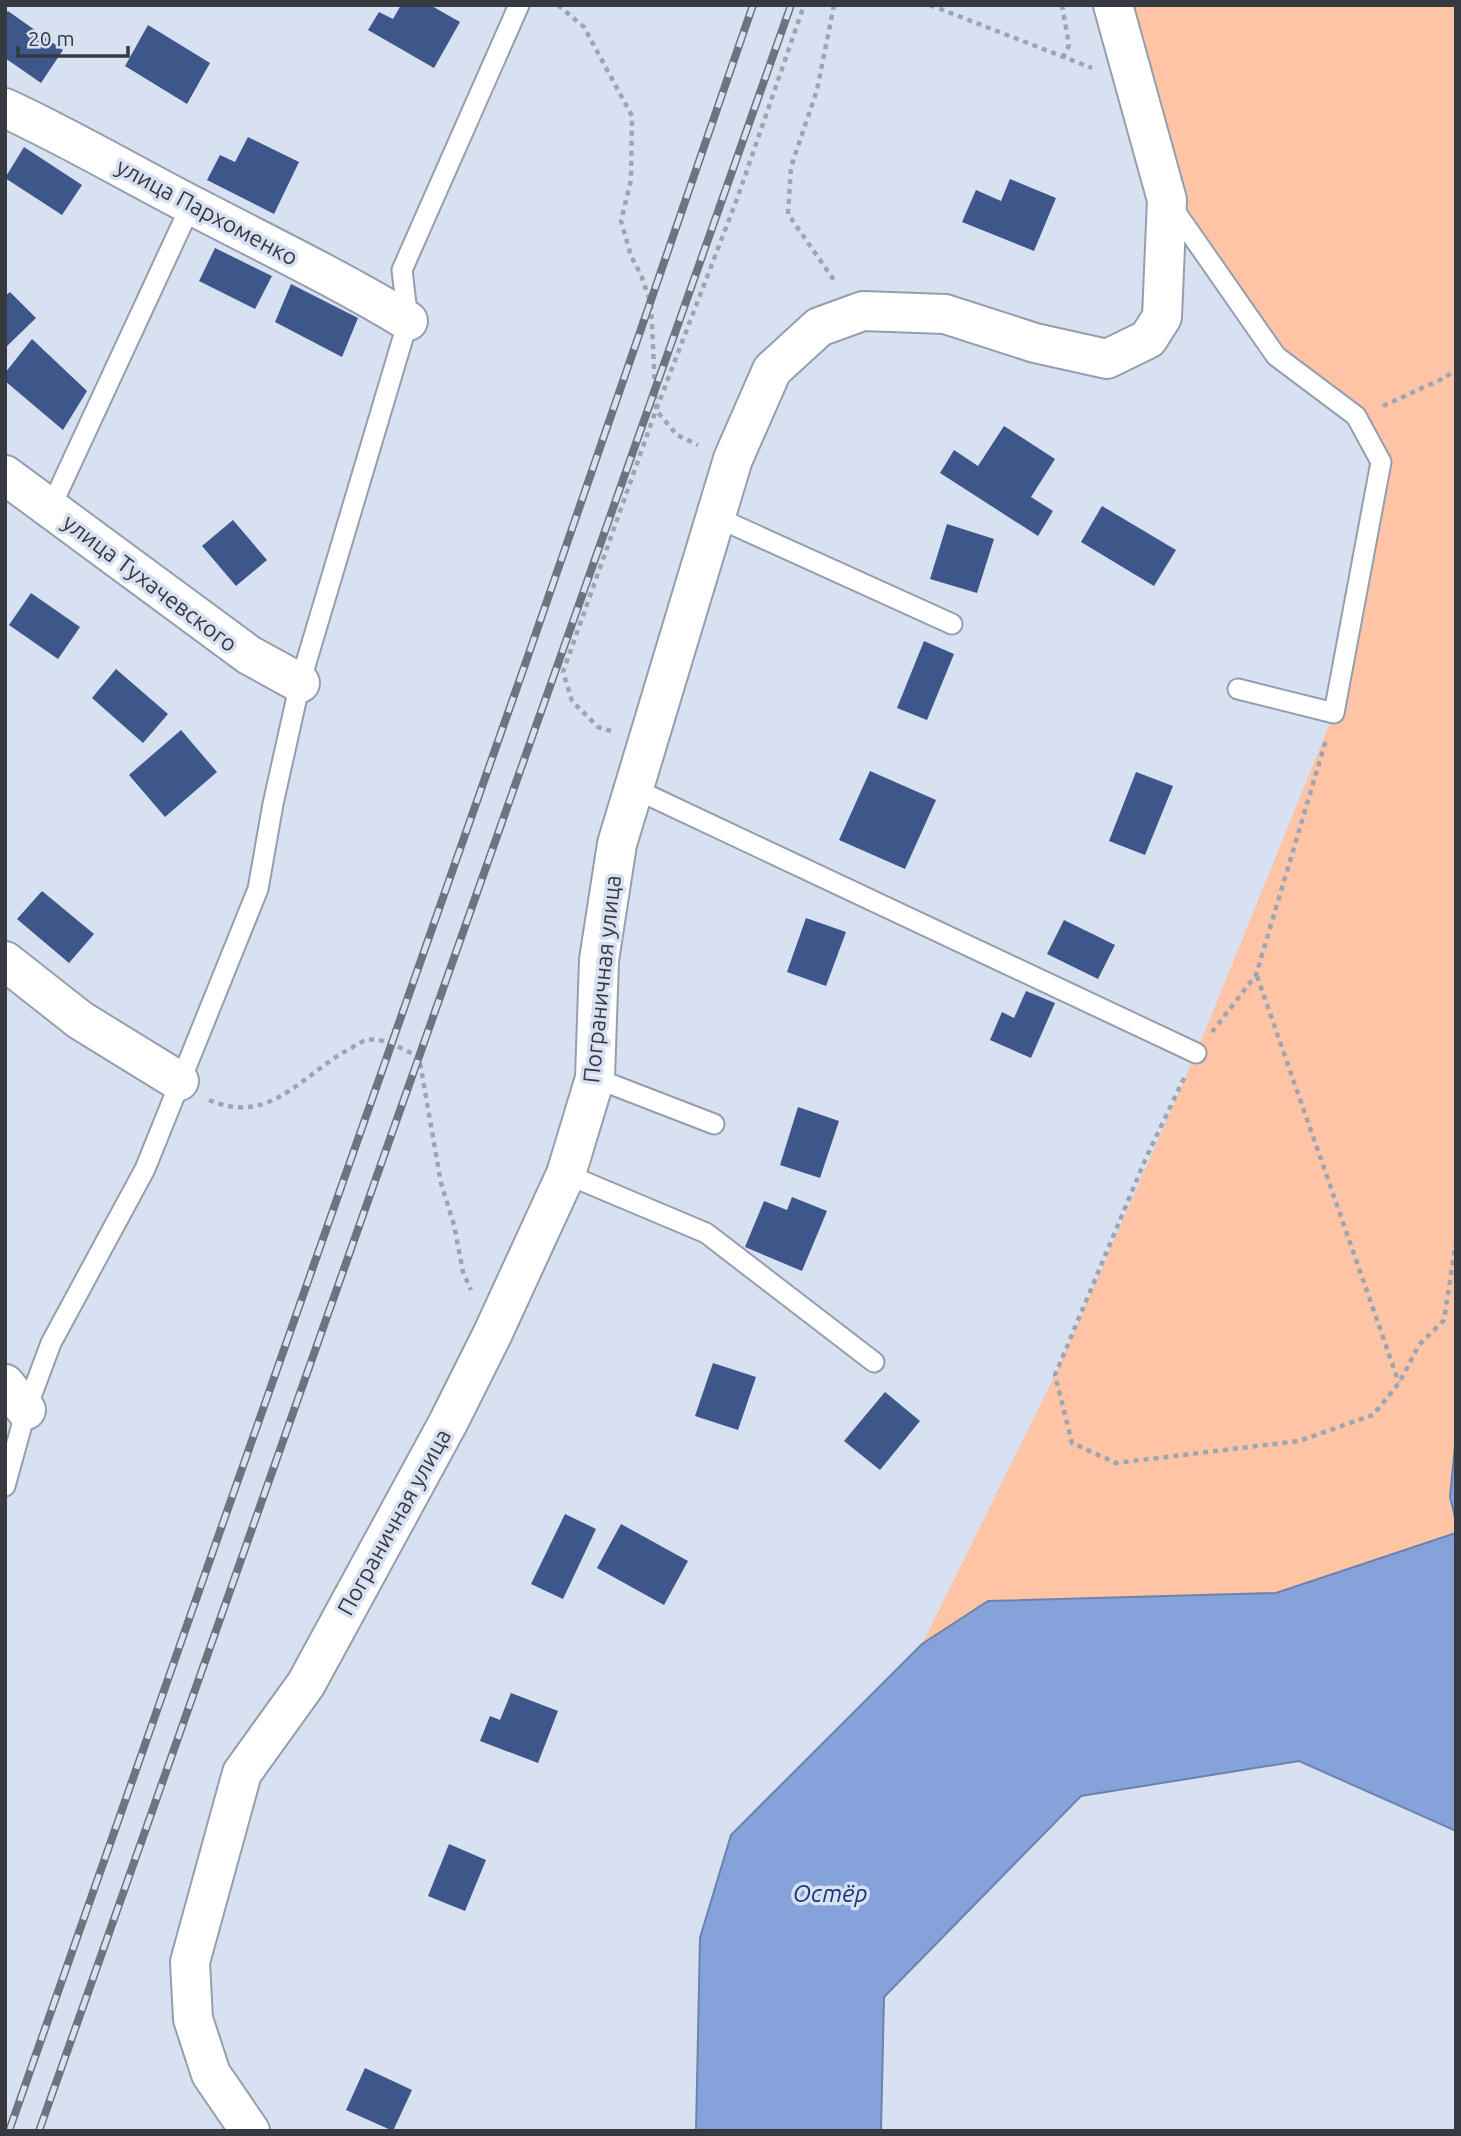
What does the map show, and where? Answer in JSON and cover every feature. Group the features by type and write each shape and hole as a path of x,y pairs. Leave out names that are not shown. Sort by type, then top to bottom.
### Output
{"street":[{"name":"Пограничная улица","path":"250,2131 211,2074 193,2019 190,1962 242,1773 306,1684 449,1421 566,1174 595,1078 599,960 617,844 733,459 772,370 819,327 863,311 945,314 1035,344 1107,359 1149,339 1162,317 1167,200 1113,5"},
{"name":"улица Пархоменко","path":"5,108 67,137 408,321"},
{"name":"улица Тухачевского","path":"5,475 248,655 300,683"},
{"path":"5,961 80,1020 179,1081"}],"lane":[{"path":"5,1486 16,1397 51,1343 145,1169 258,889 273,804 300,683 408,321 402,270 519,5"},
{"path":"1167,200 1276,356 1356,416 1381,462 1335,713 1238,689"},
{"path":"50,509 191,205"},
{"path":"716,517 952,624"},
{"path":"633,788 1196,1053"},
{"path":"595,1078 714,1124"},
{"path":"566,1174 706,1233 874,1362"}],"path":[{"path":"558,5 584,27 632,116 631,180 621,221 631,256 651,304 656,410 677,435 733,459"},
{"path":"650,734 624,735 598,727 572,701 563,672 656,410 737,199 804,5"},
{"path":"834,5 817,90 791,167 788,214 834,282 863,311"},
{"path":"930,5 1135,84"},
{"path":"1062,5 1069,46 1063,58"},
{"path":"1356,416 1398,400 1456,370"},
{"path":"1335,713 1277,913 1256,975 1196,1053 1146,1158 1055,1375 1072,1443 1116,1463 1298,1441 1373,1415 1399,1383 1419,1345 1444,1320 1456,1242"},
{"path":"1256,975 1399,1383"},
{"path":"179,1081 211,1101 244,1109 269,1104 366,1039 381,1041 419,1057 441,1182 454,1225 463,1272 492,1335"}],"shaded area":[{"path":"1113,5 1456,5 1456,1445 1450,1497 1456,1533 1276,1593 988,1601 922,1644 1055,1375 1196,1053 1334,713 1381,462 1356,416 1276,356 1167,200"}],"water":[{"path":"1456,1445 1456,1521 1450,1497"},
{"name":"Остёр","path":"1456,1533 1456,1831 1299,1761 1081,1796 884,1997 881,2131 696,2131 700,1938 731,1835 922,1644 988,1601 1276,1593"}],"building":[{"path":"401,5 430,5 460,22 434,68 368,30 379,12 393,19"},
{"path":"8,11 63,50 41,83 5,58 5,14"},
{"path":"148,25 210,63 187,104 125,66"},
{"path":"248,137 299,162 274,214 207,180 220,155 235,162"},
{"path":"24,147 82,185 62,215 5,178"},
{"path":"1010,179 1056,198 1034,251 962,222 976,190 1001,201"},
{"path":"215,248 272,276 255,309 199,281"},
{"path":"291,284 358,318 342,357 275,322"},
{"path":"10,292 36,318 5,348 5,296"},
{"path":"32,339 87,391 63,430 5,381 5,373"},
{"path":"1004,426 1055,459 1031,497 1053,511 1038,536 940,473 954,450 978,466"},
{"path":"1102,506 1176,550 1154,586 1081,542"},
{"path":"233,520 267,560 236,586 202,546"},
{"path":"947,524 994,539 977,593 930,579"},
{"path":"31,593 80,627 58,659 9,625"},
{"path":"924,641 954,654 927,720 897,708"},
{"path":"116,669 168,714 143,743 92,698"},
{"path":"181,730 217,772 165,817 129,775"},
{"path":"870,771 936,800 905,869 839,840"},
{"path":"1136,772 1173,786 1145,855 1109,841"},
{"path":"42,891 94,934 69,963 17,919"},
{"path":"806,918 846,932 826,986 787,972"},
{"path":"1064,920 1115,945 1098,979 1047,954"},
{"path":"1026,991 1055,1003 1031,1058 990,1040 1002,1012 1014,1018"},
{"path":"798,1107 839,1121 820,1178 780,1165"},
{"path":"792,1197 827,1211 802,1271 745,1247 764,1201 787,1210"},
{"path":"713,1363 756,1377 738,1430 695,1416"},
{"path":"885,1392 920,1421 880,1470 844,1441"},
{"path":"565,1514 596,1529 563,1599 531,1584"},
{"path":"621,1524 688,1561 664,1605 597,1568"},
{"path":"511,1693 558,1711 538,1763 480,1741 490,1716 500,1720"},
{"path":"449,1844 486,1860 465,1911 428,1896"},
{"path":"365,2068 412,2090 393,2131 346,2110"}],"railway":[{"path":"9,2131 528,656 753,5"},
{"path":"39,2131 791,5"}]}
